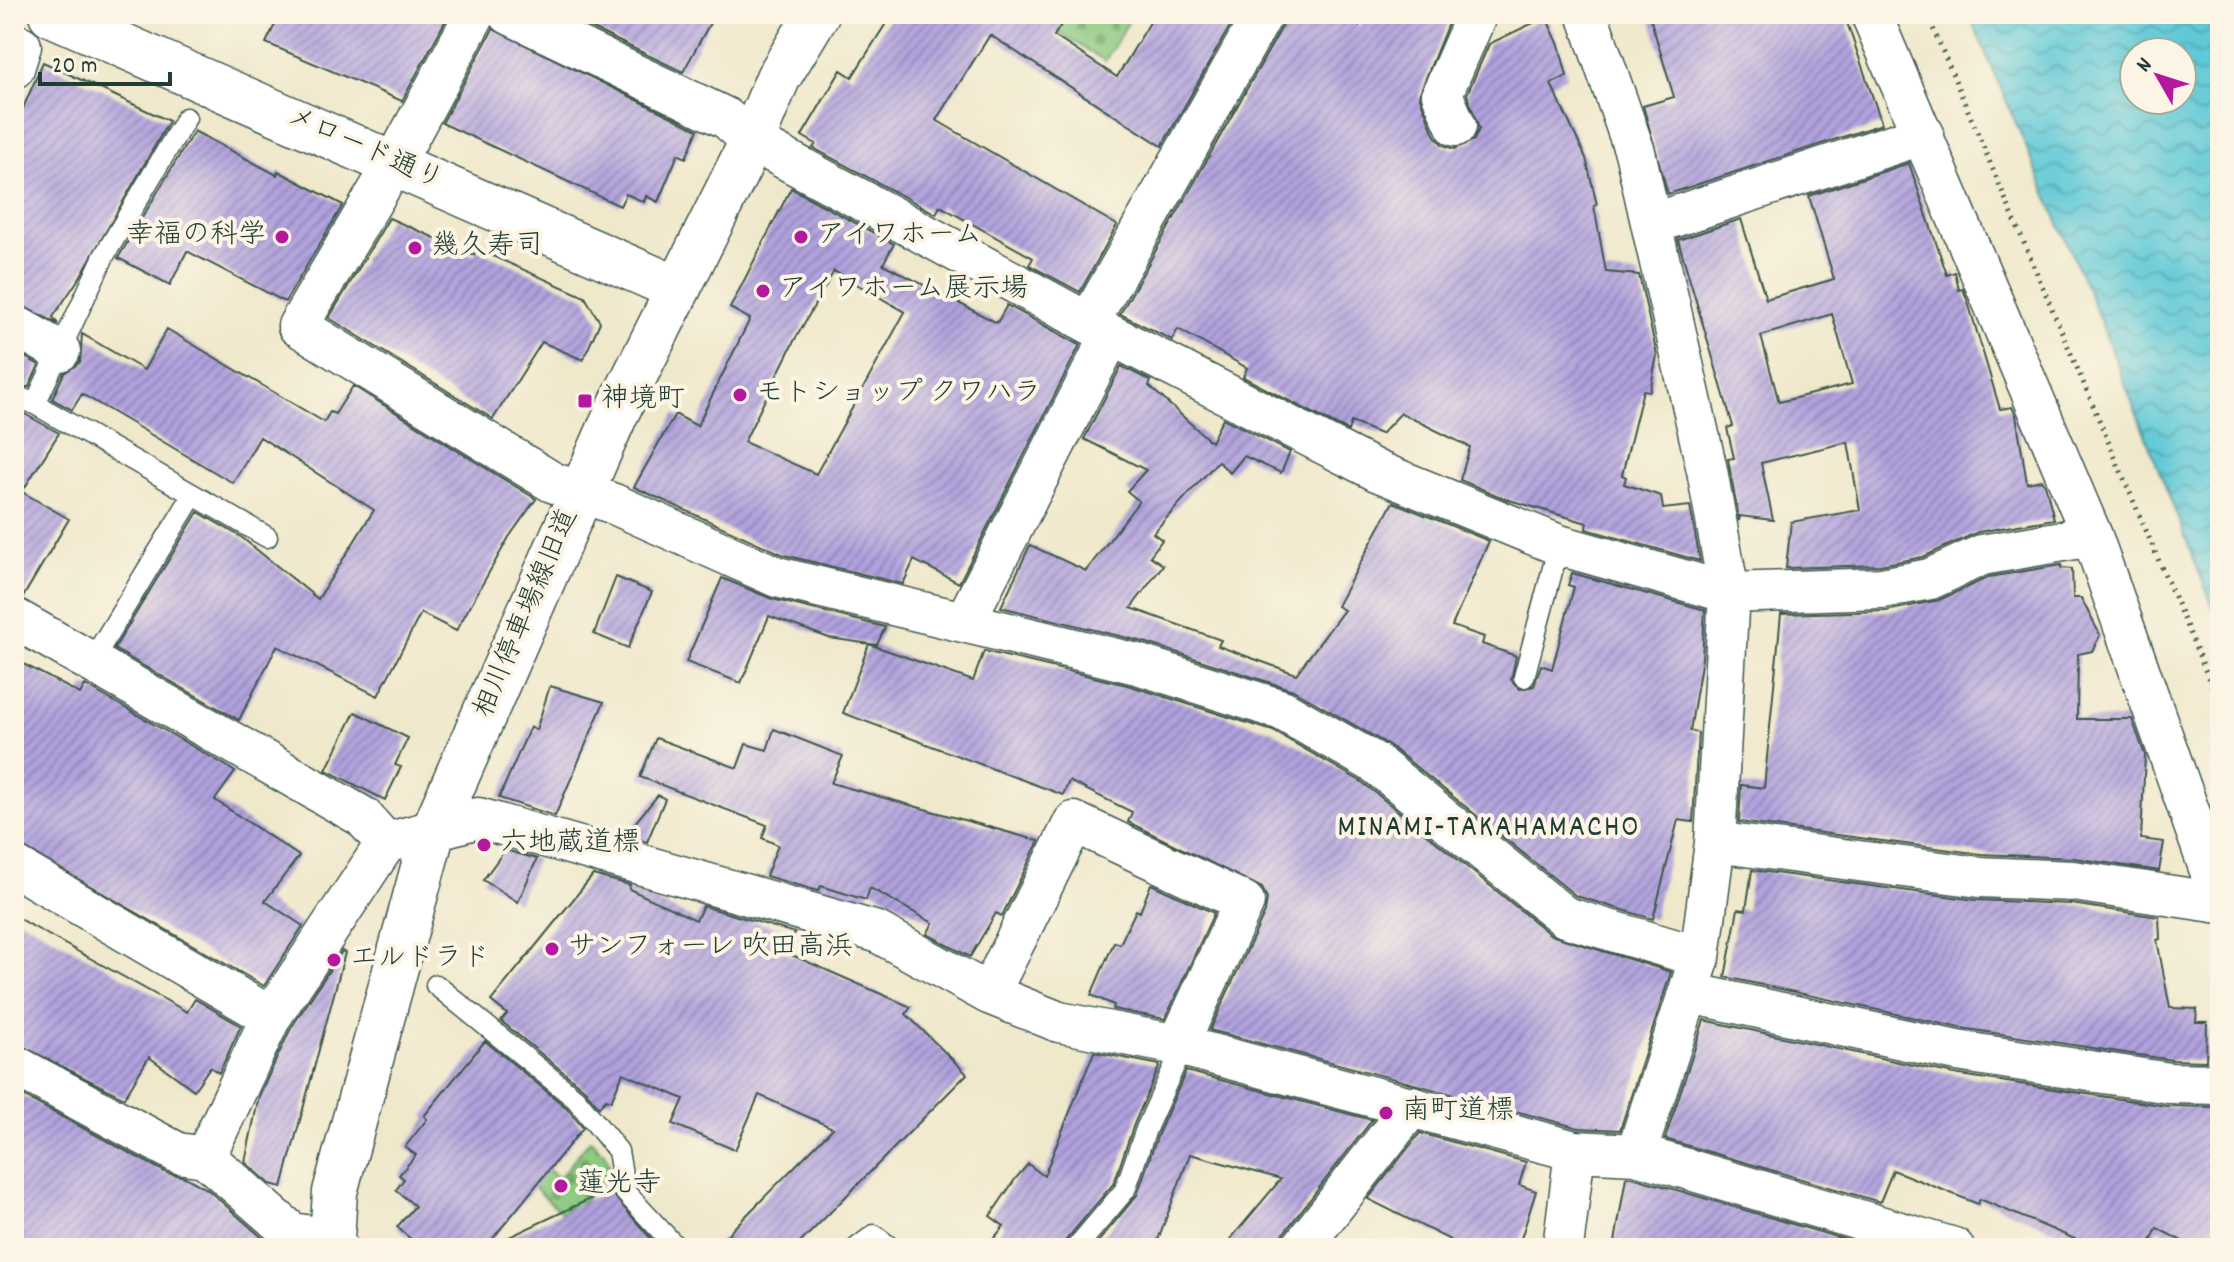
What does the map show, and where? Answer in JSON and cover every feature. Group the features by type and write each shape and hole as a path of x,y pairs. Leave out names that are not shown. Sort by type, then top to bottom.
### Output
{"street":[{"path":"475,14 394,164 298,326 552,482 580,495 614,504 777,577 1137,664 1282,710 1375,763 1565,917 1695,975 1957,1051 2170,1083 2220,1084"},
{"path":"509,14 726,118 752,141 1100,329 1377,471 1559,545 1729,593 1882,588 1930,579 1982,555 2092,536"},
{"name":"相川停車場線旧道","path":"334,1244 335,1192 433,831 580,495 676,288 752,141 778,78 817,14"},
{"path":"965,621 1100,329 1263,14"},
{"path":"1456,126 1442,94 1477,14"},
{"path":"1587,14 1635,152 1707,470 1729,593 1715,842 1695,975 1636,1154"},
{"path":"1715,842 1979,877 2073,881 2220,901 2092,536 1871,14"},
{"name":"メロード通り","path":"73,18 676,288"},
{"path":"1652,224 1924,134"},
{"path":"14,325 60,351"},
{"path":"14,618 363,817 386,843"},
{"path":"205,1157 271,1017 386,843 478,818 877,932 989,994 1059,1022 1178,1045 1575,1151 1636,1154 1946,1247"},
{"path":"989,994 1074,822 1244,902 1178,1045"},
{"path":"14,866 271,1017"},
{"path":"14,1065 178,1153 205,1157 292,1233 334,1244"},
{"path":"1301,1248 1412,1106"},
{"path":"1563,1248 1575,1151"}],"lane":[{"path":"186,118 104,256 60,351 24,404 267,537"},
{"path":"90,664 193,495"},
{"path":"1524,677 1559,545"},
{"path":"436,985 576,1099 618,1151 625,1192 677,1248"},
{"path":"1076,1248 1125,1190 1146,1129 1177,1060 1178,1045"},
{"path":"857,1248 874,1235 891,1248"}],"path":[{"path":"1927,14 2220,705"}],"green space":[{"path":"1030,14 1133,14 1105,61"},
{"path":"590,1140 605,1153 612,1174 566,1217 522,1176 537,1161 559,1178"}],"water":[{"path":"1969,14 2220,14 2220,625 2093,303"}],"building":[{"path":"280,14 449,14 402,101 266,43"},
{"path":"562,14 715,14 683,72"},
{"path":"892,14 1068,14 1054,36 1117,77 1155,14 1210,14 1230,26 1162,146 990,35 936,120 1117,225 1080,292 1029,265 1033,258 940,206 936,214 813,148 816,144 802,136 841,70 852,77"},
{"path":"1286,14 1341,14 1359,26 1368,14 1451,16 1419,95 1435,136 1443,145 1454,149 1474,140 1479,129 1467,94 1489,44 1546,17 1559,45 1567,76 1551,84 1586,158 1597,205 1594,206 1606,272 1639,275 1657,355 1650,391 1643,390 1622,475 1626,477 1624,484 1661,496 1663,509 1690,506 1700,561 1586,529 1587,523 1506,499 1460,480 1470,447 1401,413 1381,434 1351,422 1348,431 1243,377 1247,368 1178,329 1172,340 1120,314 1283,25"},
{"path":"1649,14 1844,14 1882,124 1668,194 1643,106 1674,97"},
{"path":"493,29 698,130 686,158 678,154 658,202 646,196 644,202 626,194 620,206 442,123"},
{"path":"43,62 169,121 80,277 53,317 58,324 14,302 14,129"},
{"path":"194,131 277,175 278,171 343,205 285,302 187,251 170,285 118,258"},
{"path":"1909,163 1947,275 1955,272 1959,290 1963,289 1968,302 2000,409 2012,407 2016,415 2027,483 2041,480 2045,484 2054,519 1978,532 1923,557 1880,565 1786,568 1791,522 1860,510 1848,442 1761,463 1773,520 1740,516 1739,521 1728,459 1734,458 1727,428 1733,426 1678,240 1741,219 1766,299 1834,279 1809,196","holes":["1832,314 1852,384 1779,402 1761,336"]},
{"path":"791,188 894,244 883,264 997,323 1007,305 1080,345 959,583 914,560 903,584 784,555 634,487 675,414 697,426 750,319 730,308","holes":["834,271 905,312 816,474 744,442 793,343"]},
{"path":"389,218 474,255 477,249 585,297 600,322 583,360 542,342 493,419 329,318"},
{"path":"167,329 324,422 330,412 335,414 353,386 536,499 509,537 456,631 421,613 378,696 277,646 239,720 114,649 198,512 241,537 318,599 374,510 260,437 233,483 82,394 72,410 52,399 64,373 80,362 82,334 144,370"},
{"path":"14,351 39,365 29,387 14,387"},
{"path":"1121,366 1151,381 1149,386 1211,442 1223,418 1290,452 1281,473 1244,456 1230,473 1218,461 1153,533 1162,540 1150,556 1163,565 1131,608 1221,640 1218,646 1296,674 1344,610 1337,606 1393,502 1489,541 1452,626 1484,637 1482,644 1516,656 1511,680 1520,689 1534,686 1541,665 1552,669 1574,587 1568,585 1572,573 1705,610 1702,658 1690,731 1698,733 1693,822 1678,820 1653,919 1576,896 1389,745 1293,690 1144,642 1001,607 1030,545 1086,571 1139,501 1127,491 1146,470 1084,439"},
{"path":"23,413 59,433 22,492 69,519 23,597 14,595 14,416"},
{"path":"2061,565 2061,568 2072,569 2073,598 2081,598 2100,635 2092,651 2078,654 2077,719 2132,719 2145,755 2141,839 2164,842 2159,871 2074,858 1981,854 1739,822 1741,785 1764,788 1781,614 1886,611 1939,600 1989,577"},
{"path":"616,577 652,592 628,648 594,634"},
{"path":"722,578 772,599 885,627 877,645 829,638 769,616 741,683 686,662"},
{"path":"869,644 973,681 984,651 1131,686 1273,731 1362,782 1551,935 1671,972 1620,1130 1579,1128 1210,1030 1265,912 1267,899 1262,888 1128,822 1132,812 1069,781 1063,795 843,713"},
{"path":"14,659 80,694 85,685 235,772 215,800 299,856 265,901 303,926 264,986 14,842"},
{"path":"550,686 604,702 555,816 499,798 530,727 536,730"},
{"path":"355,712 408,738 395,765 401,767 385,800 326,770"},
{"path":"774,729 843,756 831,783 1039,841 1002,916 996,913 970,957 927,934 933,923 870,888 866,900 821,886 818,891 766,876 778,845 762,838 767,825 640,777 656,738 737,768 746,744 767,750"},
{"path":"658,795 665,799 647,842 624,836"},
{"path":"505,850 537,859 518,902 483,880"},
{"path":"1752,870 1976,900 2071,904 2159,917 2160,939 2157,940 2170,1008 2197,1009 2196,1022 2207,1022 2206,1061 2172,1060 1961,1028 1725,977 1738,909 1746,910"},
{"path":"593,875 630,885 629,889 696,920 703,906 795,933 785,952 911,1007 906,1014 967,1074 795,1248 714,1248 833,1128 759,1095 735,1150 673,1124 684,1099 623,1073 611,1101 606,1099 599,1107 584,1089 501,1021 507,1014 491,1001"},
{"path":"1151,884 1214,913 1165,1019 1113,1009 1114,1005 1091,995 1114,942 1120,944 1136,910 1140,912"},
{"path":"14,916 187,1012 195,999 241,1026 219,1073 210,1067 194,1090 149,1057 124,1098 14,1042"},
{"path":"342,951 345,953 282,1187 270,1184 245,1162 259,1096 291,1028"},
{"path":"1704,1020 1954,1074 2167,1106 2220,1107 2220,1248 2195,1248 2157,1228 2148,1248 2096,1248 1980,1199 1978,1204 1893,1170 1880,1202 1665,1139"},
{"path":"485,1041 567,1108 583,1128 485,1248 421,1248 397,1227 415,1206 396,1190 404,1179 399,1175 416,1155 405,1147 427,1119 424,1116"},
{"path":"1094,1052 1160,1065 1134,1124 1114,1183 1066,1240 1063,1248 986,1248 1004,1226 990,1216 1016,1178 1028,1164 1044,1176"},
{"path":"1186,1071 1372,1120 1283,1234 1277,1248 1223,1248 1281,1179 1190,1154 1155,1248 1093,1248 1137,1195 1158,1134"},
{"path":"14,1091 167,1173 185,1177 207,1189 274,1248 14,1248"},
{"path":"1420,1133 1526,1162 1519,1185 1536,1191 1518,1248 1466,1248 1368,1199"},
{"path":"1626,1177 1632,1177 1864,1245 1614,1248"},
{"path":"609,1190 659,1248 486,1248"}],"place":[{"name":"幸福の科学","path":"282,237"},
{"name":"アイワホーム","path":"801,237"},
{"name":"幾久寿司","path":"415,248"},
{"name":"アイワホーム展示場","path":"763,291"},
{"name":"モトショップ クワハラ","path":"740,395"},
{"name":"神境町","path":"585,401"},
{"name":"六地蔵道標","path":"484,845"},
{"name":"サンフォーレ 吹田高浜","path":"552,949"},
{"name":"エルドラド","path":"334,960"},
{"name":"南町道標","path":"1386,1113"},
{"name":"蓮光寺","path":"561,1186"}],"district":[{"name":"MINAMI-TAKAHAMACHO","path":"1489,829"}]}
